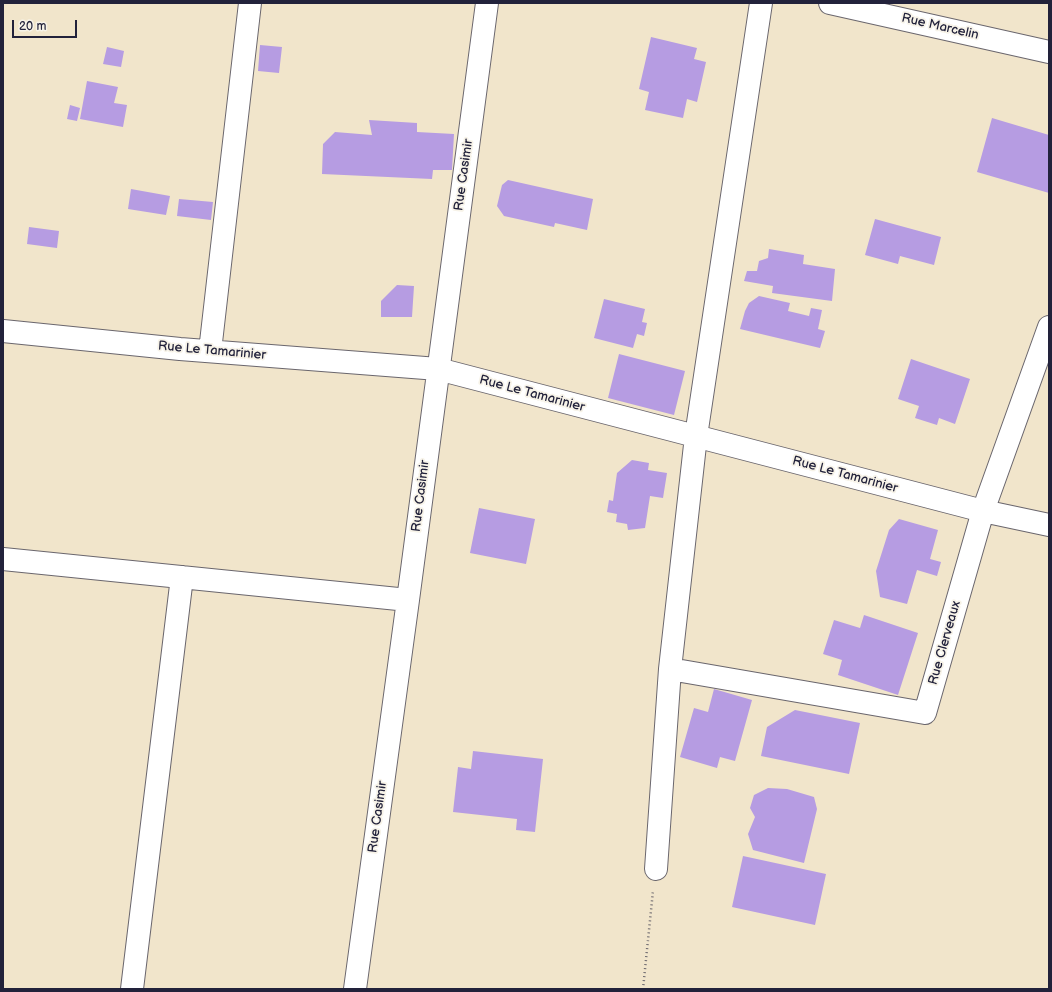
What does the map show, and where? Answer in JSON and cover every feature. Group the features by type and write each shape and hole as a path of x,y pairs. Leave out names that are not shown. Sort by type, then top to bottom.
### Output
{"street":[{"path":"210,351 250,3"},
{"name":"Rue Casimir","path":"355,989 487,3"},
{"path":"656,868 670,669 696,436 761,3"},
{"name":"Rue Marcelin","path":"830,3 1049,52"},
{"name":"Rue Clerveaux","path":"670,669 925,713 983,511 1049,327"},
{"name":"Rue Le Tamarinier","path":"3,331 210,351 438,370 983,511 1049,525"},
{"path":"3,559 408,600"},
{"path":"132,989 182,577"}],"path":[{"path":"643,989 650,908 656,868"}],"building":[{"path":"651,37 697,48 694,59 706,62 697,102 687,99 683,118 645,110 649,92 639,89"},
{"path":"260,45 282,47 279,73 258,71"},
{"path":"107,47 124,51 121,67 103,64"},
{"path":"87,81 118,87 114,103 127,105 123,127 80,119"},
{"path":"70,105 80,108 77,121 67,119"},
{"path":"992,118 1049,135 1049,193 977,172"},
{"path":"369,120 417,123 417,132 454,134 452,170 433,170 432,179 322,174 323,144 335,132 372,135"},
{"path":"508,180 593,199 587,230 555,223 554,227 504,216 497,206 502,185"},
{"path":"131,189 170,196 166,215 128,209"},
{"path":"179,199 213,202 211,220 177,216"},
{"path":"875,219 941,237 934,265 900,256 898,264 865,255"},
{"path":"29,227 59,231 57,248 27,244"},
{"path":"769,249 804,255 803,264 835,269 832,301 772,293 773,286 744,281 747,271 757,271 759,261 768,258"},
{"path":"397,285 414,286 412,317 381,317 381,301"},
{"path":"759,296 790,303 788,311 809,316 811,308 822,310 818,329 825,331 820,348 740,329 749,303"},
{"path":"604,299 645,309 642,322 647,323 644,336 637,334 633,348 594,338"},
{"path":"619,354 685,371 674,415 608,398"},
{"path":"911,359 970,379 955,424 939,418 937,425 915,418 919,406 898,399"},
{"path":"632,460 649,463 648,470 667,473 663,498 650,496 645,528 628,530 627,524 616,522 617,514 607,512 609,500 613,501 617,473"},
{"path":"479,508 535,519 526,564 470,553"},
{"path":"899,519 938,530 930,559 941,562 937,576 917,570 907,604 880,597 876,571 889,530"},
{"path":"864,615 918,633 898,695 838,675 842,660 823,654 834,620 860,628"},
{"path":"714,689 752,700 735,761 720,757 717,768 680,757 694,708 708,712"},
{"path":"795,710 860,723 849,774 761,756 767,727"},
{"path":"473,751 543,759 535,832 516,830 517,819 453,812 458,767 471,769"},
{"path":"768,788 787,789 814,797 817,809 804,863 753,850 748,834 755,817 750,808 754,795"},
{"path":"743,856 826,874 815,925 732,907"}]}
